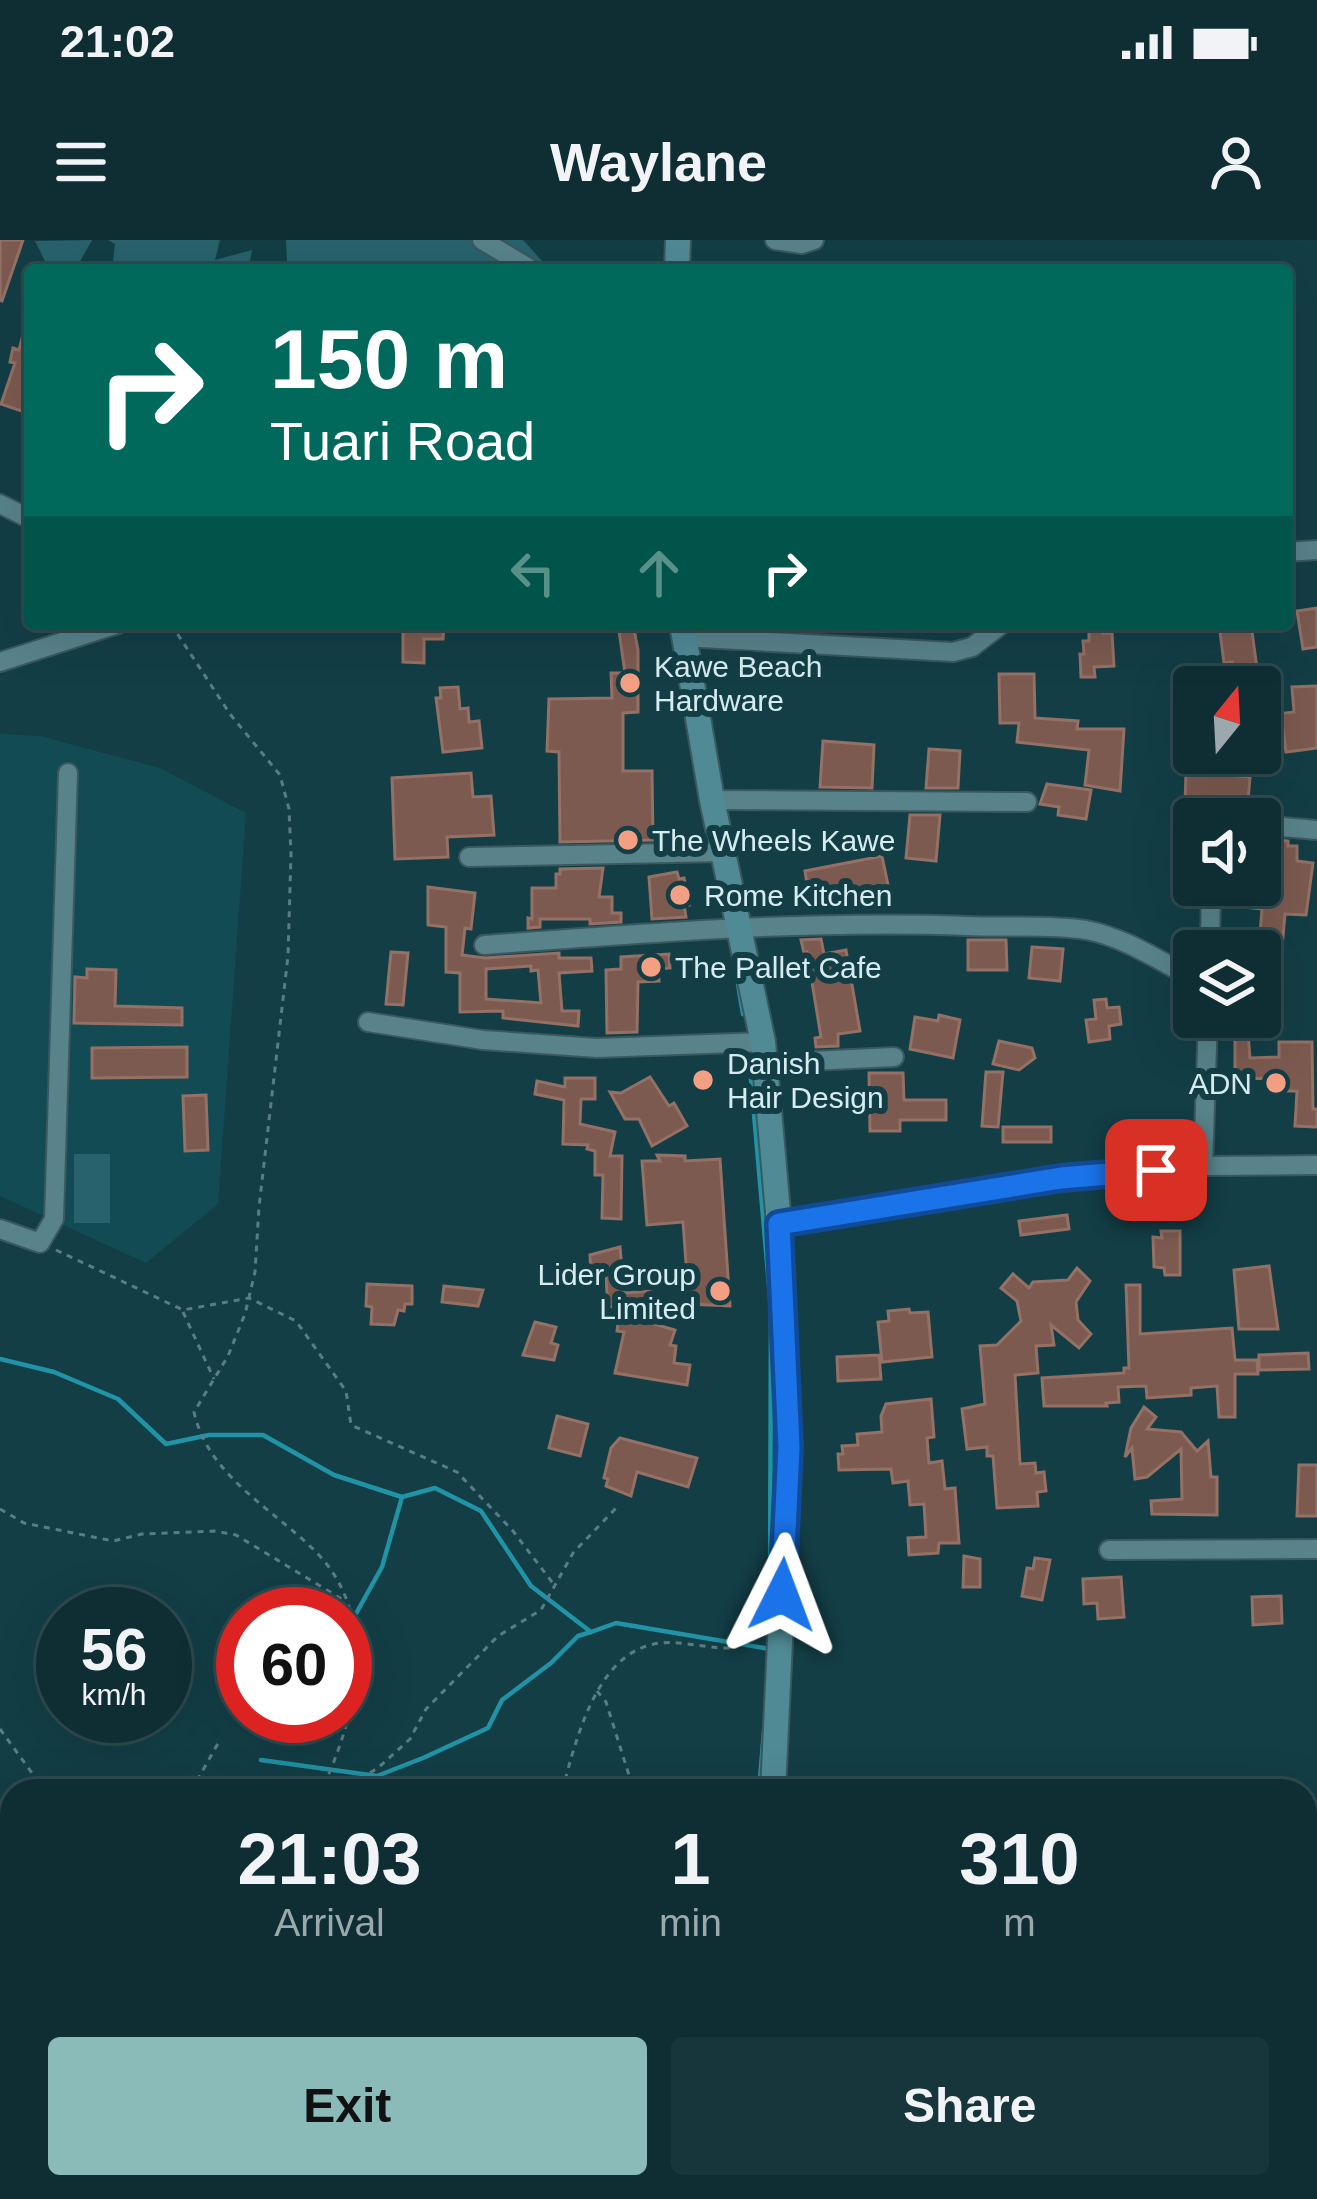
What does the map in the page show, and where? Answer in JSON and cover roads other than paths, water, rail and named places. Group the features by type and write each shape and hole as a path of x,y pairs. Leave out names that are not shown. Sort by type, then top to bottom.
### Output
{"main road":[{"path":"682,630 767,1071 789,1447 773,1779"}],"street":[{"path":"482,240 522,264"},
{"path":"775,240 802,244 814,240"},
{"path":"0,662 99,630"},
{"path":"682,630 813,633 952,652 972,647 994,630"},
{"path":"0,1229 40,1243 53,1220 68,773"},
{"path":"712,800 1027,802"},
{"path":"1281,827 1317,830"},
{"path":"469,856 722,852"},
{"path":"484,945 864,922 1086,930 1116,939 1173,968"},
{"path":"368,1022 483,1040 597,1048 763,1042"},
{"path":"1203,1166 1207,1038"},
{"path":"767,1071 811,1061 893,1058"},
{"path":"779,1224 1061,1178 1203,1166 1317,1165"},
{"path":"1109,1550 1317,1549"}],"waterway":[{"path":"736,972 743,1014"},
{"path":"750,1068 771,1308 770,1595"},
{"path":"0,1359 54,1372 118,1399 166,1444 209,1435 263,1435 334,1475 402,1497 435,1488 481,1511 531,1586 591,1632 616,1623 770,1649"},
{"path":"371,1587 382,1567 402,1497"},
{"path":"261,1760 377,1776 488,1728 502,1700 578,1636 591,1632"},
{"path":"760,1779 764,1731"}],"place":[{"name":"Kawe Beach Hardware","path":"630,683"},
{"name":"The Wheels Kawe","path":"628,840"},
{"name":"Rome Kitchen","path":"680,895"},
{"name":"The Pallet Cafe","path":"651,967"},
{"name":"Danish Hair Design","path":"703,1080"},
{"name":"ADN","path":"1276,1083"},
{"name":"Lider Group Limited","path":"720,1291"}]}
